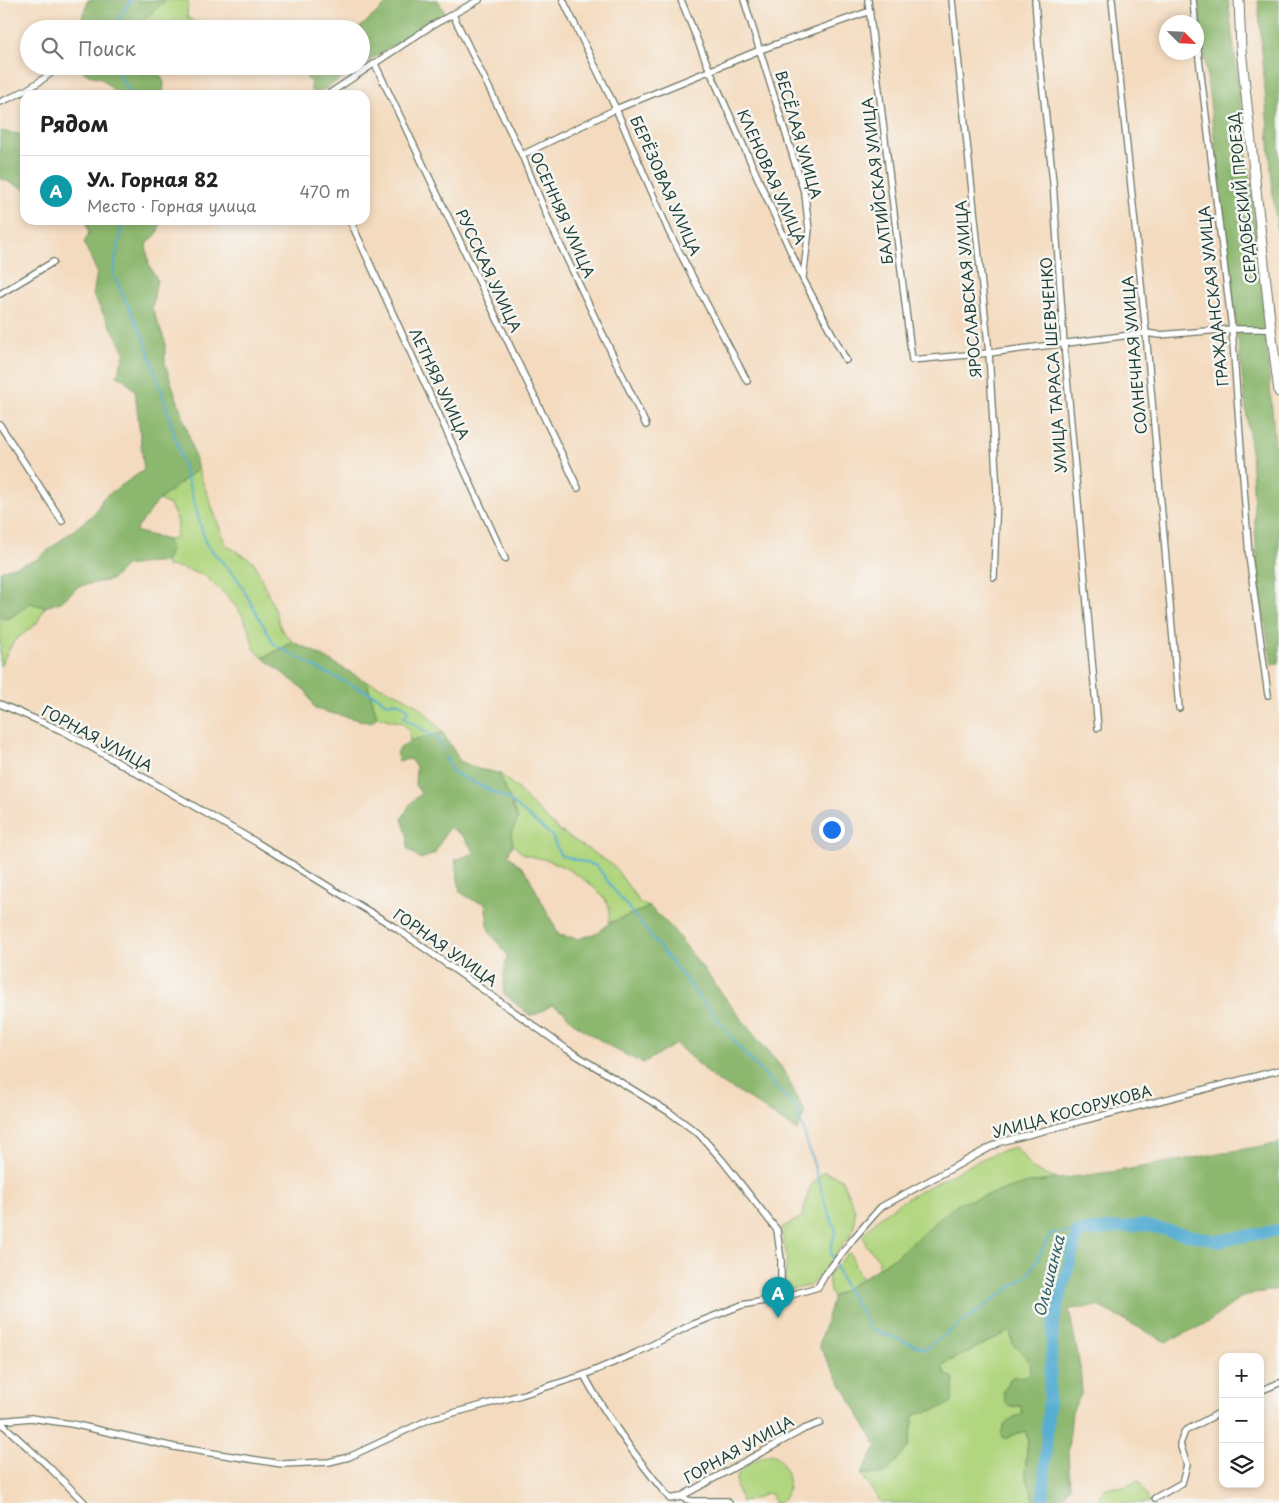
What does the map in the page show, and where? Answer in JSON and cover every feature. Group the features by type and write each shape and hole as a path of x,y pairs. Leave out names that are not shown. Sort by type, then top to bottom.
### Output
{"main road":[{"name":"СЕРДОБСКИЙ ПРОЕЗД","path":"1239,0 1241,49 1279,392"}],"street":[{"path":"370,67 431,26 479,0"},
{"name":"БЕРЁЗОВАЯ УЛИЦА","path":"563,0 616,109 669,232 746,381"},
{"name":"КЛЕНОВАЯ УЛИЦА","path":"681,0 710,71 803,279 846,360"},
{"name":"ВЕСЁЛАЯ УЛИЦА","path":"744,0 805,195 809,230 803,279"},
{"name":"БАЛТИЙСКАЯ УЛИЦА","path":"868,0 912,360 989,353"},
{"name":"ЯРОСЛАВСКАЯ УЛИЦА","path":"952,0 989,353 997,492 994,577"},
{"name":"УЛИЦА ТАРАСА ШЕВЧЕНКО","path":"1035,0 1053,182 1064,344 1098,728"},
{"name":"СОЛНЕЧНАЯ УЛИЦА","path":"1112,0 1146,333 1179,708"},
{"path":"1193,0 1194,15"},
{"path":"522,155 616,109 760,50 870,11"},
{"name":"ОСЕННЯЯ УЛИЦА","path":"453,15 522,155 549,221 646,425"},
{"name":"ГРАЖДАНСКАЯ УЛИЦА","path":"1199,60 1232,329 1249,556 1268,695"},
{"name":"РУССКАЯ УЛИЦА","path":"375,64 578,488"},
{"path":"26,90 48,75"},
{"path":"335,90 358,75"},
{"path":"0,102 20,94"},
{"name":"ЛЕТНЯЯ УЛИЦА","path":"352,225 505,559"},
{"path":"0,294 53,262"},
{"path":"989,353 1146,333 1159,335 1232,329 1271,329"},
{"path":"0,425 62,521"},
{"name":"ГОРНАЯ УЛИЦА","path":"0,704 65,732 256,842 396,928 568,1050 670,1112 692,1128 722,1160 776,1230 781,1260 781,1298"},
{"name":"УЛИЦА КОСОРУКОВА","path":"0,1422 30,1418 72,1424 174,1447 282,1464 329,1462 349,1456 430,1419 521,1395 584,1375 636,1353 689,1326 742,1305 781,1298 818,1287 853,1239 881,1207 1000,1142 1279,1070"},
{"name":"ГОРНАЯ УЛИЦА","path":"584,1375 604,1410 642,1466 670,1499 680,1497 804,1429 820,1423"},
{"path":"1264,1389 1279,1383"},
{"path":"1155,1498 1182,1483 1187,1465 1180,1444 1185,1431 1219,1413"},
{"path":"0,1422 86,1503"},
{"path":"680,1497 690,1500 727,1501 728,1503"}],"green space":[{"path":"88,0 165,0 144,20 81,20"},
{"path":"165,0 188,0 187,17 192,20 144,20"},
{"path":"398,0 438,0 445,13 370,60 370,20 368,20 388,3"},
{"path":"1198,0 1228,0 1257,240 1279,489 1279,664 1272,665 1258,580 1251,452 1204,51 1204,15 1200,15"},
{"path":"1258,0 1279,0 1279,248 1273,194"},
{"path":"88,75 160,75 164,82 163,90 113,90 101,78"},
{"path":"305,75 347,75 323,90 311,90 311,83"},
{"path":"0,131 20,134 20,187 0,178"},
{"path":"87,225 160,225 157,234 146,245 149,265 157,279 152,308 165,341 165,364 186,425 198,469 159,500 135,531 168,540 171,550 165,562 126,566 111,580 79,586 61,602 45,607 30,603 10,618 0,618 0,571 36,560 95,513 103,498 144,470 135,391 124,379 117,376 125,352 93,295 97,272 84,243 89,233"},
{"path":"198,469 226,545 254,562 275,610 281,629 293,642 263,658 253,647 250,632 242,615 228,597 205,576 178,567 166,566 165,562 171,550 168,540 176,537 178,522 170,505 159,500"},
{"path":"30,603 45,607 37,623 14,641 0,666 0,618 10,618"},
{"path":"293,642 315,652 367,682 377,717 371,723 315,709 306,691 263,658"},
{"path":"367,682 401,695 418,706 443,733 410,741 409,730 402,723 377,717"},
{"path":"443,733 460,761 478,769 499,773 518,819 511,834 513,844 508,855 526,871 559,935 579,939 599,932 609,923 650,907 672,928 750,1030 782,1068 805,1112 797,1131 742,1094 717,1081 676,1044 643,1063 616,1050 576,1025 563,1011 552,1005 531,1016 504,994 504,973 507,955 489,931 485,903 473,900 460,892 455,860 475,853 463,836 449,827 434,854 421,859 408,849 407,834 402,819 410,804 421,793 415,785 416,767 410,759 399,761 396,753 411,741"},
{"path":"499,773 560,831 614,866 640,903 650,907 609,923 609,907 599,892 591,885 564,867 528,855 516,848 513,844"},
{"path":"1279,1143 1279,1289 1243,1296 1207,1323 1166,1342 1098,1306 1069,1309 1080,1367 1082,1392 1072,1412 1068,1451 1070,1487 1057,1503 1031,1503 1034,1501 1025,1472 1028,1439 1025,1431 1007,1439 1001,1436 1005,1424 1010,1419 1022,1414 1021,1406 1011,1406 1005,1402 1003,1391 1012,1377 1027,1376 1031,1369 1024,1355 1013,1345 1010,1331 942,1365 945,1374 954,1378 952,1402 938,1409 914,1415 909,1446 885,1474 861,1474 877,1446 819,1346 833,1297 895,1257 957,1204 1028,1183 1118,1171"},
{"path":"1014,1147 1035,1170 1058,1179 1028,1183 878,1269 879,1260 866,1245 863,1235 882,1216 904,1200 966,1167"},
{"path":"824,1172 841,1178 855,1210 854,1226 850,1236 818,1278 809,1286 788,1290 784,1287 787,1258 781,1228 802,1217 811,1187"},
{"path":"849,1252 861,1279 833,1297 830,1292 828,1275"},
{"path":"1011,1330 1013,1345 1024,1355 1031,1369 1011,1406 1021,1406 1022,1414 1007,1439 1025,1431 1028,1439 1025,1472 1034,1501 1031,1503 881,1503 861,1474 885,1474 909,1446 914,1415 938,1409 945,1375 942,1365"},
{"path":"773,1454 783,1464 788,1477 785,1498 780,1503 774,1503 772,1494 766,1493 742,1502 736,1483 739,1474 754,1461"},
{"path":"1138,1480 1149,1503 1096,1503 1104,1489 1125,1487"}],"waterway":[{"path":"118,20 132,0"},
{"path":"119,75 129,90"},
{"path":"122,225 113,274 145,341 164,399 206,544 237,578 274,644 320,670 378,697 387,704 398,702 409,710 404,718 439,740 442,749"},
{"path":"445,756 452,772 508,799 552,836 560,855 597,866 744,1053 797,1109 828,1212 836,1230 831,1246 831,1254 843,1283 871,1329 925,1349 1029,1274 1051,1233 1078,1232"},
{"name":"Ольшанка","path":"1043,1503 1053,1324 1078,1232 1143,1225 1218,1241 1279,1230"}],"place":[{"name":"Ул. Горная 82","path":"778,1318"}]}
